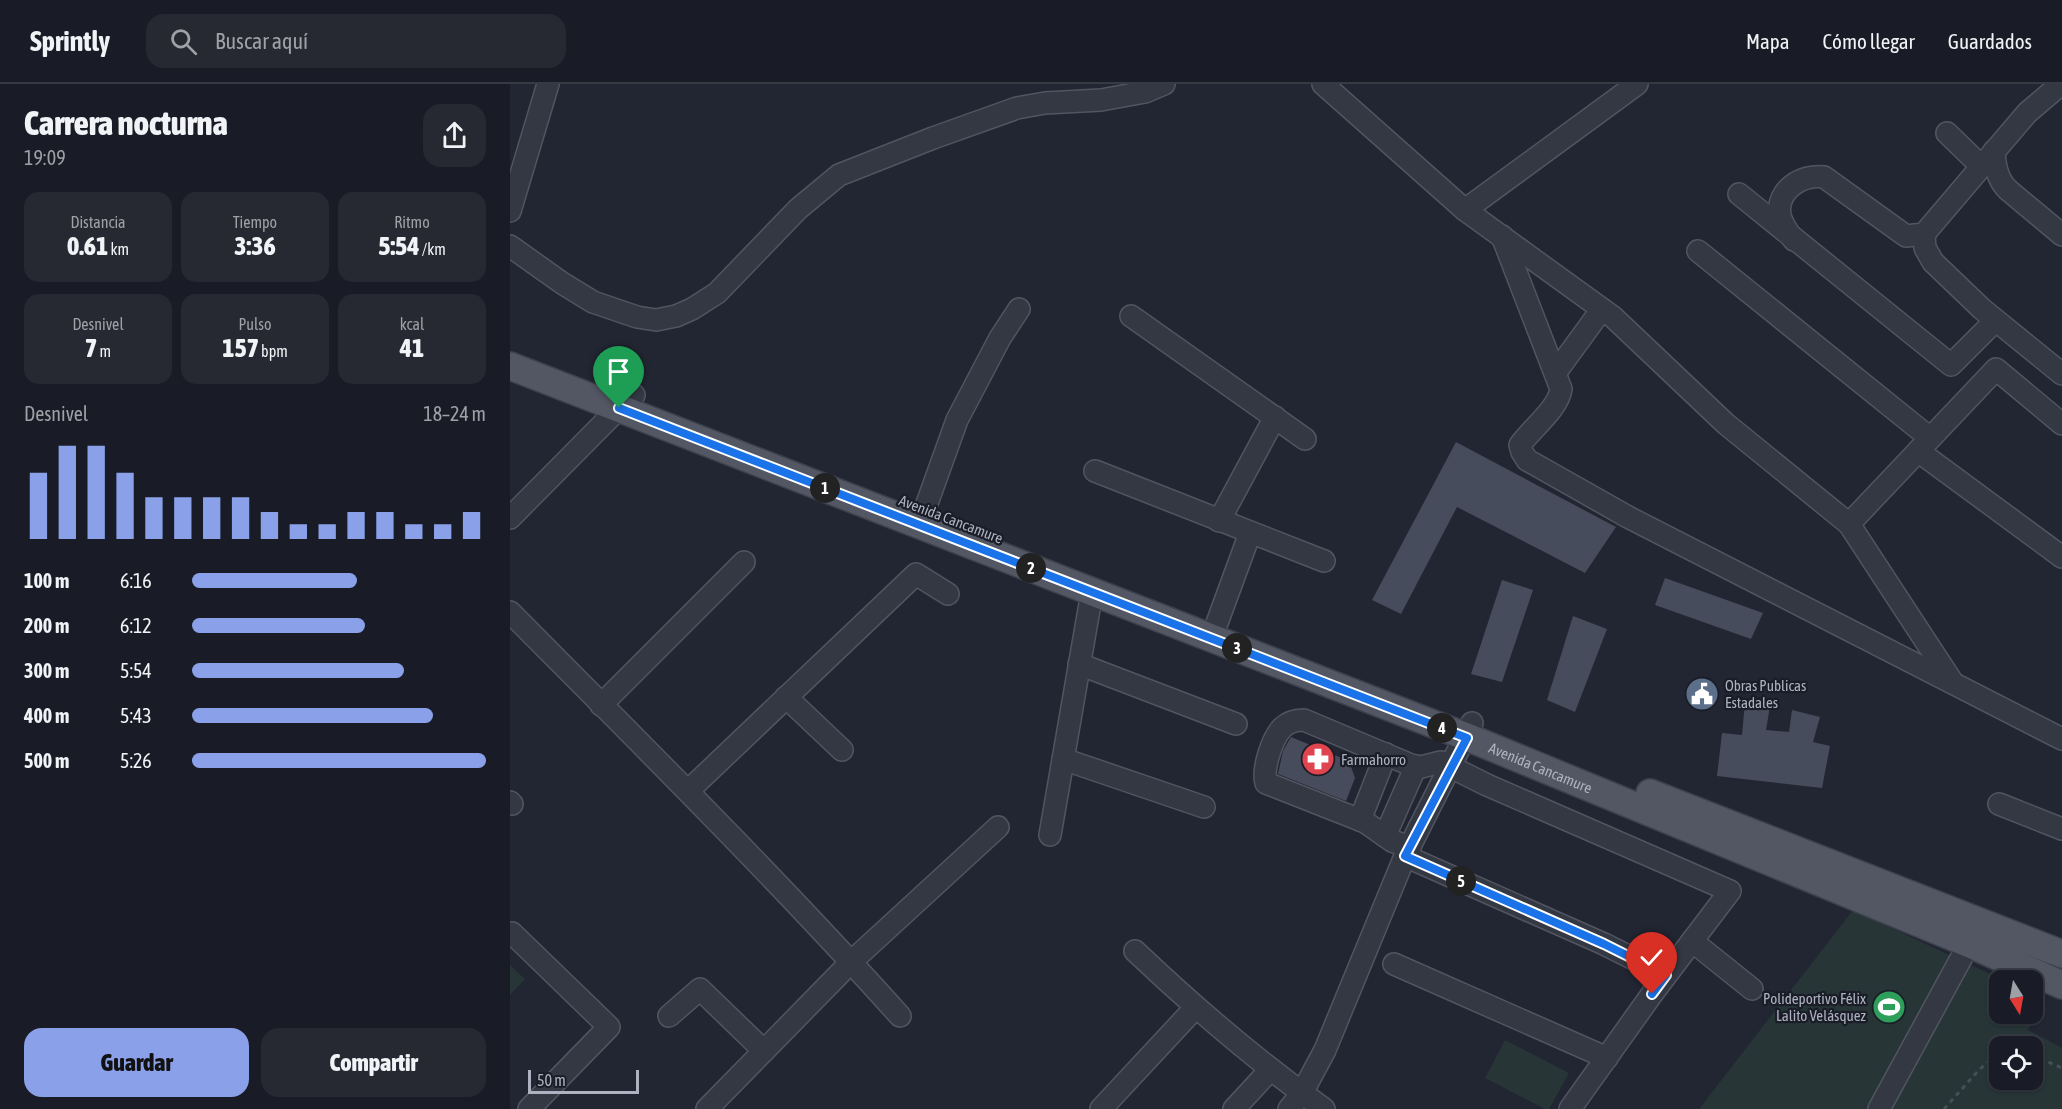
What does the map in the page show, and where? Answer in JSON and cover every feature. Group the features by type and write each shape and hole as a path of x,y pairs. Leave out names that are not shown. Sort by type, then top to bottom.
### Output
{"main road":[{"name":"Avenida Cancamure","path":"514,361 925,509 1217,623 1469,730 1975,933 2062,954"},
{"name":"Avenida Cancamure","path":"626,402 1092,592 1469,730"},
{"name":"Avenida Cancamure","path":"1975,933 2062,985"}],"street":[{"path":"510,211 548,84"},
{"path":"510,246 593,302 637,317 656,320 676,316 717,293 798,209 839,175 1017,108 1045,103 1101,100 1145,92 1164,84"},
{"path":"1323,84 1465,210 1613,317 1726,424 1849,524 1953,683"},
{"path":"1465,210 1637,84"},
{"path":"1794,240 1780,216 1782,199 1792,184 1816,176 1824,177 1906,236 1924,234 2027,113 2053,100 2061,84"},
{"path":"1947,133 1981,166 2062,235"},
{"path":"1981,166 1995,166 2000,181"},
{"path":"1739,194 1951,365 1995,321"},
{"path":"1924,234 1925,248 1933,262 1995,321 2062,374"},
{"path":"1502,236 1561,389 1560,395 1521,445 1527,460 1628,517 2062,739"},
{"path":"1698,251 1924,444 2062,557"},
{"path":"925,509 957,420 1000,338 1019,309"},
{"path":"1556,372 1602,309"},
{"path":"1131,316 1305,439"},
{"path":"1849,524 1996,369 2062,424"},
{"path":"510,518 626,402"},
{"path":"1219,521 1275,417"},
{"path":"1095,471 1324,561"},
{"path":"1217,623 1250,533"},
{"path":"601,705 744,562"},
{"path":"688,791 916,574 948,594"},
{"path":"1050,835 1092,592"},
{"path":"510,612 688,791 900,1016"},
{"path":"1079,664 1236,724"},
{"path":"786,698 842,750"},
{"path":"1570,1109 1666,975 1730,891 1441,762 1416,766 1304,720 1297,720 1283,727 1277,735 1264,771 1266,783 1360,820 1374,827 1408,852 1666,975"},
{"path":"1295,1101 1325,1050 1408,852 1469,730"},
{"path":"1360,820 1386,754"},
{"path":"1063,759 1204,807"},
{"path":"1384,836 1416,766"},
{"path":"2000,804 2062,829"},
{"path":"707,1109 851,962 998,827"},
{"path":"512,933 609,1027 529,1109"},
{"path":"1879,1109 1975,933"},
{"path":"1692,941 1752,989"},
{"path":"1135,951 1195,1008 1270,1070 1295,1101 1324,1109"},
{"path":"1394,964 1607,1058"},
{"path":"669,1016 700,988 764,1051"},
{"path":"1101,1109 1195,1008"},
{"path":"1234,1109 1270,1070"}],"path":[{"path":"2043,1060 2062,1068"},
{"path":"1944,1109 1989,1061"}],"shaded area":[{"name":"Polideportivo Félix Lalito Velásquez","path":"1853,910 1989,974 1989,1024 2031,1024 2028,1030 2039,1036 1989,1036 1989,1090 2043,1090 2043,1038 2062,1048 2062,1109 1699,1109"},
{"path":"510,965 525,979 510,995"},
{"path":"1505,1040 1569,1073 1549,1109 1485,1078"}],"building":[{"path":"1456,442 1616,527 1585,573 1457,507 1401,614 1372,600"},
{"path":"1665,578 1763,613 1751,639 1655,605"},
{"path":"1502,580 1533,590 1502,682 1471,674"},
{"path":"1573,616 1607,629 1575,712 1547,700"},
{"path":"1745,702 1770,706 1766,730 1789,732 1792,710 1820,717 1813,742 1830,746 1822,788 1717,776 1722,733 1742,735"},
{"name":"Farmahorro","path":"1291,737 1349,761 1355,778 1346,801 1278,774 1283,751"}],"place":[{"name":"Obras Publicas Estadales","path":"1702,694"},
{"name":"Farmahorro","path":"1318,759"},
{"name":"Polideportivo Félix Lalito Velásquez","path":"1889,1007"}],"route":[{"path":"619,408 1467,738 1405,856 1604,944 1666,975 1652,994"}]}
